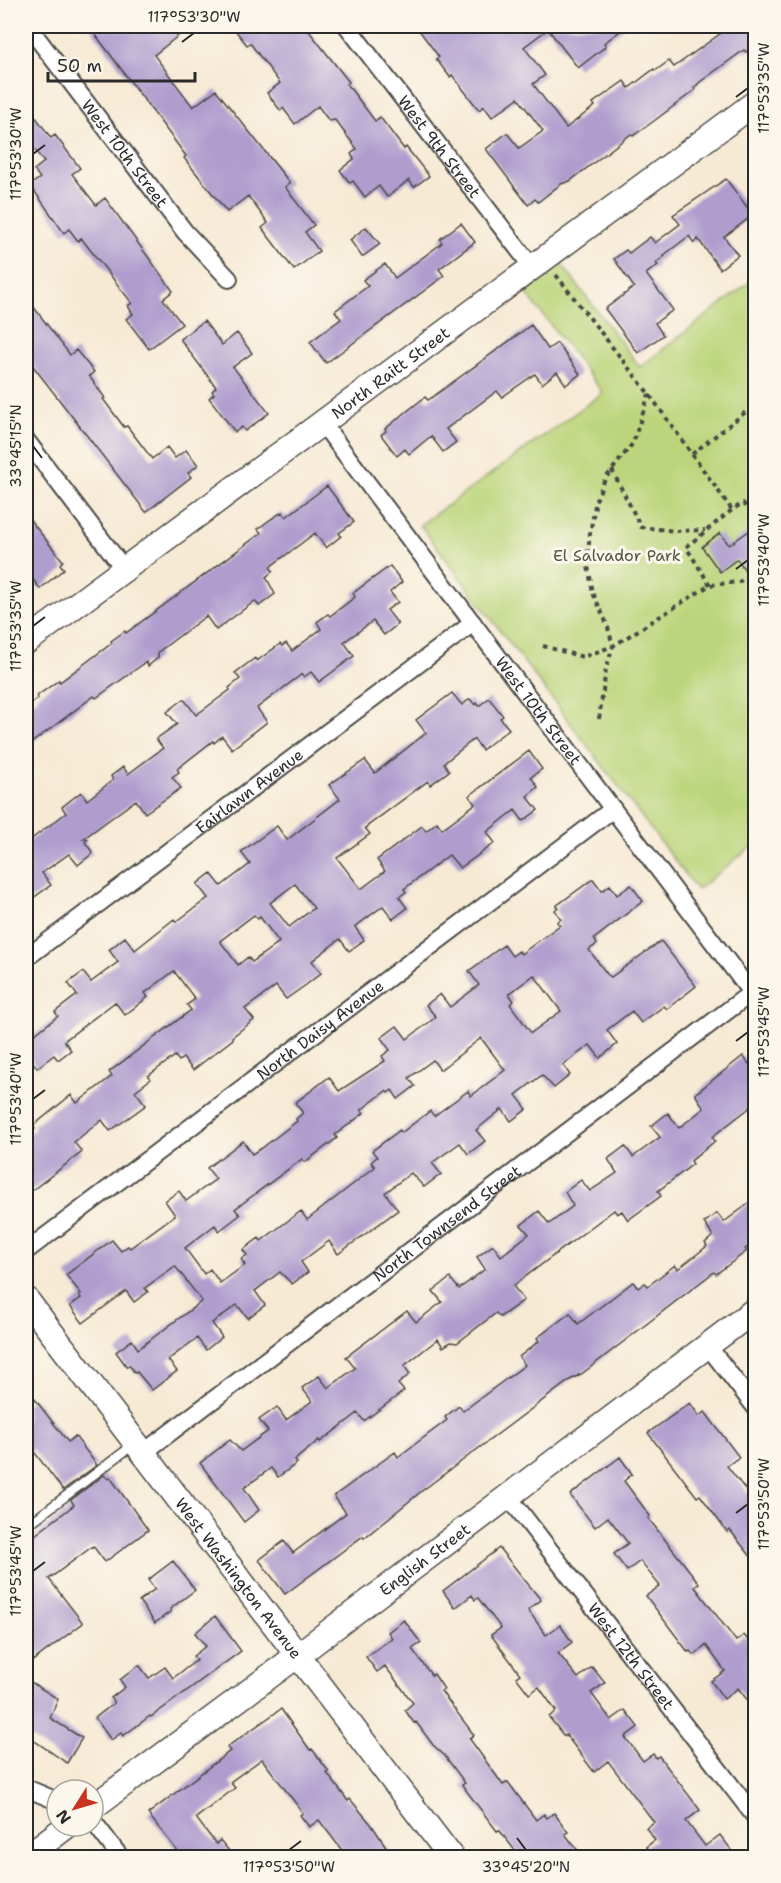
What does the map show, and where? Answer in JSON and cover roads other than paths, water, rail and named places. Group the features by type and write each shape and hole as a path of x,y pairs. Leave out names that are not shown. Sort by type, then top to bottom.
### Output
{"street":[{"name":"West 10th Street","path":"28,26 185,232 229,279"},
{"name":"West 9th Street","path":"347,26 541,268"},
{"name":"North Raitt Street","path":"26,642 322,423 541,268 756,102"},
{"name":"West 10th Street","path":"322,423 753,996"},
{"path":"26,440 124,570"},
{"name":"Fairlawn Avenue","path":"26,958 473,623"},
{"name":"North Daisy Avenue","path":"26,1251 613,809"},
{"name":"North Townsend Street","path":"140,1448 753,996"},
{"name":"West Washington Avenue","path":"26,1299 452,1857"},
{"name":"English Street","path":"105,1797 298,1655 756,1309"},
{"path":"707,1345 756,1408"},
{"name":"West 12th Street","path":"508,1496 756,1818"},
{"path":"26,1788 45,1796"},
{"path":"105,1837 120,1857"},
{"path":"26,1857 51,1838"}],"lane":[{"path":"29,1524 140,1448"}],"park label":[{"name":"El Salvador Park","path":"617,555"}]}
